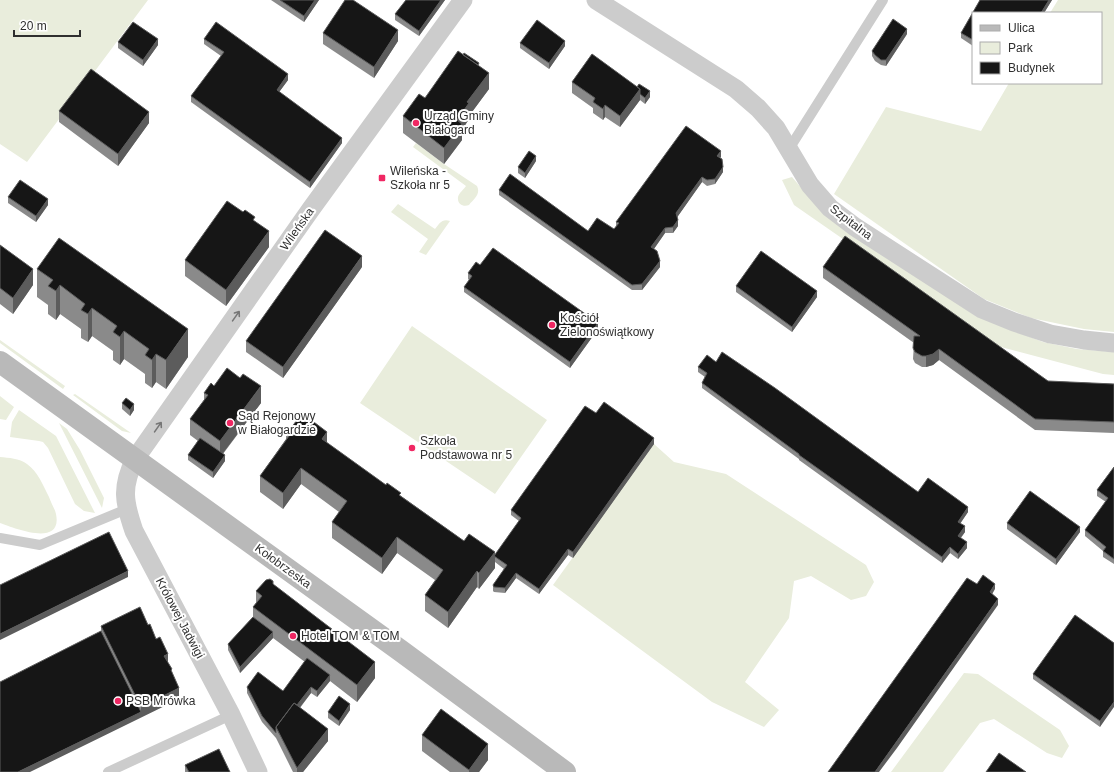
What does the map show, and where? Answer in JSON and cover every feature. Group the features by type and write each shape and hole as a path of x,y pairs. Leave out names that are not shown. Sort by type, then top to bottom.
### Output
{"main road":[{"name":"Kołobrzeska","path":"0,362 401,651 565,772"}],"street":[{"name":"Wileńska","path":"135,459 311,208 463,0"},
{"name":"Szpitalna","path":"596,0 736,89 758,108 776,128 810,185 830,208 855,227 982,309 1050,334 1114,343"},
{"name":"Królowej Jadwigi","path":"135,459 128,474 125,494 127,509 134,531 231,715 258,772"}],"lane":[{"path":"789,149 884,0"},
{"path":"0,538 40,545 127,509"},
{"path":"108,772 231,715"}],"green space":[{"path":"0,0 148,0 27,162 0,144"},
{"path":"1058,0 1114,0 1114,332 1084,329 1031,318 984,299 834,194 886,107 981,131 1008,84 1102,84 1102,12 1051,12"},
{"path":"416,143 477,186 478,194 469,205 461,205 458,200 459,194 466,186 413,147"},
{"path":"792,177 822,212 976,316 1043,342 1077,349 1114,352 1114,375 1103,374 997,346 794,205 782,180"},
{"path":"398,204 435,229 439,223 445,220 450,221 426,255 419,252 428,239 391,212"},
{"path":"412,326 547,420 495,494 360,403"},
{"path":"0,340 65,386 63,389 0,343"},
{"path":"75,394 131,433 122,431 73,395"},
{"path":"0,396 14,407 6,420 0,419"},
{"path":"19,410 56,436 95,513 84,511 75,504 48,448 43,442 10,437 12,422"},
{"path":"59,423 67,429 80,450 104,498 102,508"},
{"path":"654,444 674,462 726,474 866,565 874,582 866,596 851,600 811,576 794,581 789,618 745,682 779,710 764,727 712,702 553,585"},
{"path":"0,457 24,462 31,467 37,475 45,488 56,514 56,524 52,530 45,533 36,533 0,523"},
{"path":"964,673 978,674 1060,730 1069,746 1062,758 1047,753 994,719 980,723 943,772 891,772"}],"building":[{"path":"280,0 315,0 304,16"},
{"path":"345,0 353,0 398,30 374,67 323,33"},
{"path":"406,0 441,0 419,31 395,14"},
{"path":"980,0 1049,0 1042,12 973,12"},
{"path":"972,14 972,39 961,33"},
{"path":"893,19 907,29 886,60 881,60 872,51"},
{"path":"537,20 565,41 549,63 520,43"},
{"path":"133,22 158,39 143,60 118,42"},
{"path":"216,22 288,74 277,90 342,138 310,182 191,96 224,52 204,39"},
{"path":"458,51 489,73 467,102 469,103 457,120 462,124 444,148 403,116 419,94 425,98"},
{"path":"464,53 479,63 478,65 463,55"},
{"path":"592,54 640,89 620,116 605,105 603,109 593,102 595,98 572,82"},
{"path":"91,69 149,112 118,154 59,111"},
{"path":"639,84 650,91 645,98 640,94 640,89 637,87"},
{"path":"686,126 721,151 717,156 722,159 723,167 715,179 707,180 702,177 676,213 678,220 673,227 665,228 651,247 657,251 660,261 642,284 632,285 499,190 510,174 588,231 597,218 614,229 619,223 616,222"},
{"path":"529,151 536,156 525,173 518,167"},
{"path":"20,180 48,199 36,216 8,197"},
{"path":"227,201 243,212 245,210 255,217 253,220 269,231 226,290 185,260"},
{"path":"325,230 362,256 283,367 246,341"},
{"path":"845,236 1048,381 1114,384 1114,422 1035,419 939,349 933,354 926,356 922,356 915,352 913,348 914,336 920,336 823,267"},
{"path":"59,238 188,329 166,360 156,354 152,360 145,355 149,349 124,331 120,337 113,332 117,326 92,308 88,314 81,310 85,304 60,285 56,291 48,286 53,280 37,269"},
{"path":"0,245 33,269 13,298 0,288"},
{"path":"493,248 598,323 570,362 464,287 472,276 468,273 476,262 480,265"},
{"path":"761,251 817,291 792,327 736,286"},
{"path":"722,352 775,388 918,492 928,478 968,507 958,522 965,526 958,536 967,542 958,554 950,547 942,557 799,455 702,383 707,373 698,367 707,355 716,362"},
{"path":"227,368 240,378 243,374 261,386 220,441 190,419 208,395 204,393 211,383 214,386"},
{"path":"126,398 134,404 130,410 122,403"},
{"path":"604,402 654,438 573,552 568,549 539,589 516,573 505,588 494,587 493,585 507,565 494,556 521,518 511,510 585,406 596,413"},
{"path":"302,413 327,432 322,439 386,485 387,483 401,493 399,495 464,541 469,534 495,552 479,573 477,571 448,612 425,595 443,570 397,537 382,558 332,522 347,501 301,468 283,493 260,476 289,436 286,435"},
{"path":"200,438 225,455 213,472 188,455"},
{"path":"1114,467 1114,559 1103,551 1106,547 1085,530 1108,498 1097,490"},
{"path":"1030,491 1080,527 1056,559 1007,523"},
{"path":"109,532 128,571 0,634 0,585"},
{"path":"983,575 995,584 990,592 998,599 875,772 828,772 967,578 977,584"},
{"path":"270,579 273,581 273,584 375,662 357,685 253,607 262,596 256,591 266,580"},
{"path":"140,607 148,625 150,624 156,639 160,637 168,654 164,656 172,669 171,670 179,688 141,707 101,626"},
{"path":"1075,615 1114,643 1114,702 1100,721 1033,674"},
{"path":"253,617 273,632 240,667 228,644"},
{"path":"101,631 141,712 18,772 0,772 0,682"},
{"path":"307,658 330,675 317,691 311,687 297,705 294,703 276,727 276,733 262,716 247,687 258,672 283,691"},
{"path":"339,696 350,704 339,721 328,712"},
{"path":"294,703 328,729 297,768 276,727"},
{"path":"441,709 488,744 469,770 422,735"},
{"path":"219,749 230,772 189,772 185,765"},
{"path":"999,753 1026,772 986,772"}],"place":[{"name":"Urząd Gminy Białogard","path":"416,123"},
{"name":"Wileńska - Szkoła nr 5","path":"382,178"},
{"name":"Kościół Zielonoświątkowy","path":"552,325"},
{"name":"Sąd Rejonowy w Białogardzie","path":"230,423"},
{"name":"Szkoła Podstawowa nr 5","path":"412,448"},
{"name":"Hotel TOM & TOM","path":"293,636"},
{"name":"PSB Mrówka","path":"118,701"}]}
